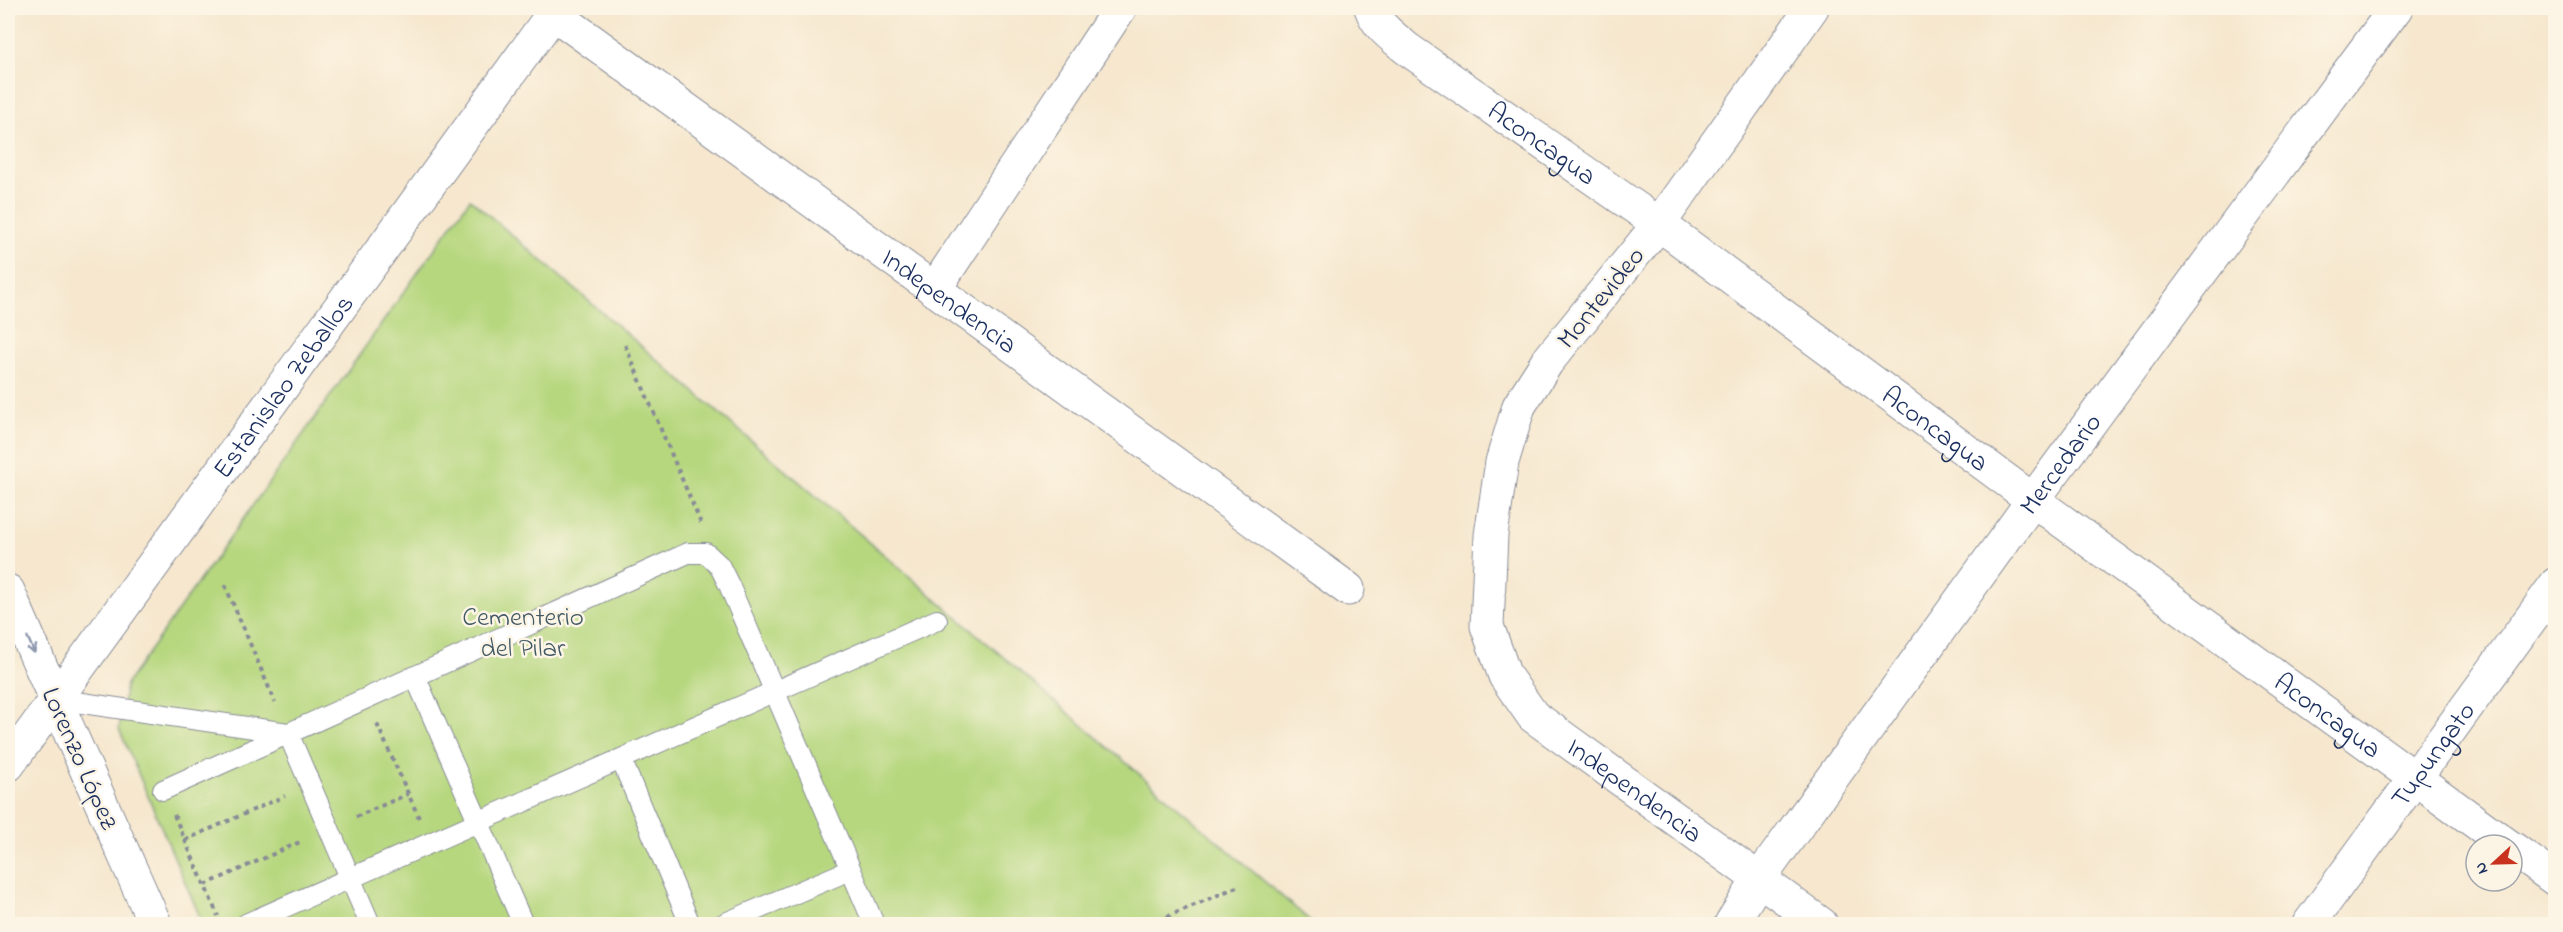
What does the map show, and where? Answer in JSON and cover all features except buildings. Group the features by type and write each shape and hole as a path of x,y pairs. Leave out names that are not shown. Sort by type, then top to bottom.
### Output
{"street":[{"path":"934,290 1120,8"},
{"name":"Aconcagua","path":"1371,8 1384,29 1406,48 1659,224 2490,833"},
{"name":"Montevideo","path":"1487,626 1494,514 1502,462 1519,406 1547,362 1659,224 1812,8"},
{"name":"Independencia","path":"555,10 934,290 1348,589"},
{"name":"Estanislao Zeballos","path":"8,765 555,10"},
{"name":"Mercedario","path":"1731,924 1758,879 2386,11"},
{"name":"Tupungato","path":"2309,924 2556,584"},
{"name":"Lorenzo López","path":"8,591 155,924"},
{"name":"Independencia","path":"1487,626 1505,676 1533,716 1821,924"},
{"path":"2524,857 2556,880"}],"lane":[{"path":"163,790 688,553 706,553 719,565 874,924"},
{"path":"246,924 937,620"},
{"path":"415,676 523,924"},
{"path":"55,699 288,733"},
{"path":"288,733 370,924"},
{"path":"621,759 690,924"},
{"path":"723,924 850,870"}],"path":[{"path":"625,345 719,565"},
{"path":"225,585 288,733"},
{"path":"366,698 430,843"},
{"path":"185,840 310,784"},
{"path":"163,790 222,924"},
{"path":"1150,924 1239,886"}],"green space":[{"name":"Cementerio del Pilar","path":"470,199 1314,924 203,924 119,729 126,684"}]}
